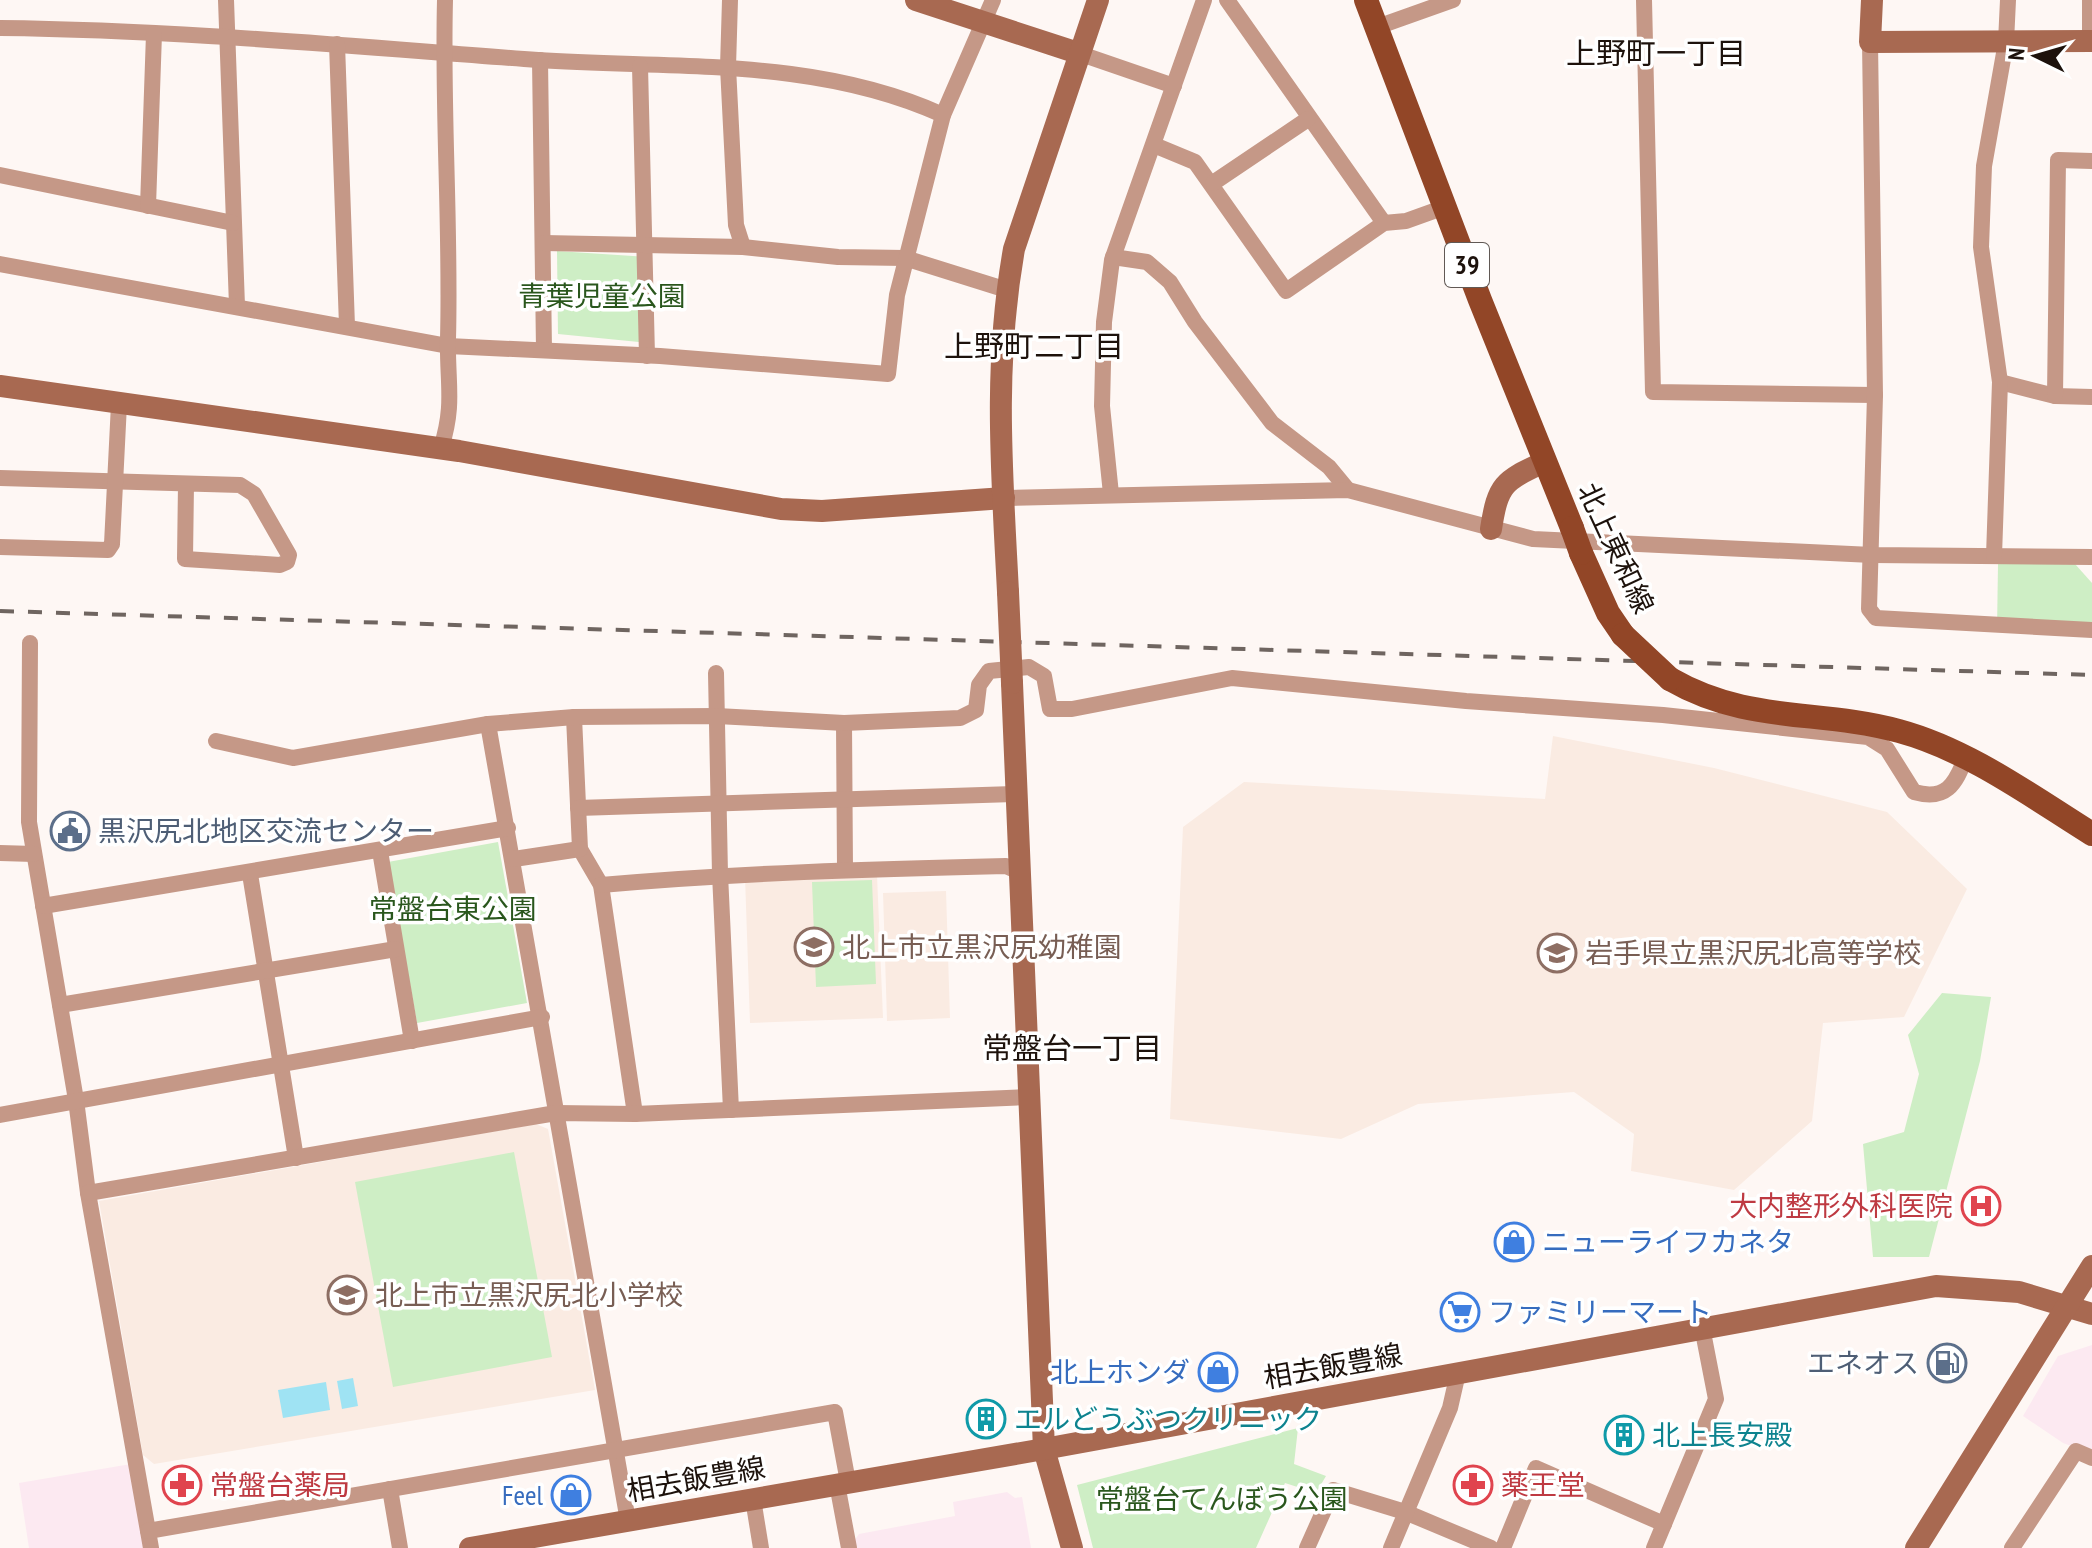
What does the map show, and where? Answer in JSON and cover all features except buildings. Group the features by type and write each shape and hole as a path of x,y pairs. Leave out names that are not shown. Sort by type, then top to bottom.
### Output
{"main road":[{"name":"北上東和線","path":"1366,0 1544,462 1608,613 1623,635 1670,679 1723,705 1898,731 1966,757 2092,834"}],"street":[{"path":"226,0 237,306"},
{"path":"441,448 452,402 448,346 450,263 443,51 445,0"},
{"path":"730,0 728,67 736,225 743,247"},
{"path":"916,0 1174,86"},
{"path":"0,264 448,346 647,356 888,374 905,258 943,115 993,0"},
{"path":"1072,1548 1044,1449 998,386 1014,249 1098,0"},
{"path":"1111,494 1102,406 1104,322 1113,257 1204,0"},
{"path":"1227,0 1384,223"},
{"path":"1377,27 1453,0"},
{"path":"1644,0 1653,392 1875,395"},
{"path":"1872,0 1875,395 1869,609 1876,618 2092,630"},
{"path":"1994,556 2000,382 1981,247 1984,166 2006,42 2008,0"},
{"path":"1870,42 2091,41 2090,0"},
{"path":"0,28 225,37 540,60 786,71 905,98 943,115"},
{"path":"148,206 154,34"},
{"path":"337,44 347,326"},
{"path":"540,60 544,350"},
{"path":"640,66 647,356"},
{"path":"1213,183 1308,119"},
{"path":"1154,145 1195,162 1213,183 1286,291 1384,223 1406,221 1445,207"},
{"path":"2055,396 2058,160 2092,161"},
{"path":"0,175 233,223"},
{"path":"544,243 743,247 838,257 905,258 1007,290"},
{"path":"1113,257 1147,262 1170,282 1195,322 1272,423 1329,467 1348,490"},
{"path":"2000,382 2055,396 2092,397"},
{"path":"0,386 441,448 781,509 822,511 1111,494 1348,490 1533,539 1872,555 2092,557"},
{"path":"0,547 108,550 112,544 119,404"},
{"path":"1491,529 1496,497 1505,480 1544,462"},
{"path":"0,478 186,484 246,488 254,494 289,555 287,562 280,565 185,559 186,484"},
{"path":"30,643 29,822 76,1100 88,1193 151,1548"},
{"path":"216,741 293,758 488,724 574,717 717,716 844,723 960,718 976,710 979,685 989,671 1029,667 1044,676 1050,709 1072,709 1232,678 1466,701 1663,715 1868,737 1887,749 1914,792 1929,796 1946,793 1956,783 1966,757"},
{"path":"716,673 720,874 731,1110"},
{"path":"574,717 580,849 601,885 635,1114"},
{"path":"844,723 847,801 845,869"},
{"path":"488,724 542,1017 628,1521"},
{"path":"578,808 1014,794"},
{"path":"43,906 250,874 508,828"},
{"path":"514,859 580,849"},
{"path":"380,851 412,1041"},
{"path":"0,853 34,854"},
{"path":"601,885 720,874 845,869 1006,866 1017,871"},
{"path":"250,874 296,1158"},
{"path":"60,1005 396,949"},
{"path":"0,1115 542,1017"},
{"path":"88,1193 556,1113 635,1114 1028,1097"},
{"path":"1916,1548 2092,1266"},
{"name":"相去飯豊線","path":"470,1548 1044,1449 1936,1286 2019,1292 2092,1314"},
{"path":"1654,1548 1716,1399 1702,1327"},
{"path":"1391,1548 1450,1408 1458,1373"},
{"path":"148,1531 835,1412 849,1548"},
{"path":"2012,1548 2076,1451 2092,1458"},
{"path":"1503,1548 1536,1468 1664,1524"},
{"path":"390,1489 400,1548"},
{"path":"1307,1548 1333,1490 1405,1512 1491,1548"},
{"path":"753,1499 761,1548"}],"shaded area":[{"name":"岩手県立黒沢尻北高等学校","path":"1553,736 1714,768 1887,812 1967,889 1904,1017 1823,1023 1812,1121 1734,1190 1631,1171 1634,1134 1574,1092 1418,1104 1341,1139 1170,1119 1183,827 1244,782 1545,799"},
{"name":"北上市立黒沢尻幼稚園","path":"877,875 883,1018 750,1023 745,877"},
{"path":"946,891 950,1018 887,1021 883,893"},
{"name":"北上市立黒沢尻北小学校","path":"536,1124 548,1129 595,1390 154,1464 143,1455 99,1201"},
{"path":"2092,1345 2092,1454 2063,1443 2023,1416 2058,1356"},
{"path":"131,1464 145,1548 29,1548 19,1483"},
{"path":"1007,1492 1015,1498 1022,1497 1031,1548 856,1548 854,1541 859,1534 955,1516 953,1502"}],"green space":[{"name":"青葉児童公園","path":"557,251 648,257 649,343 558,334"},
{"path":"1998,564 2075,564 2092,583 2092,633 1997,630"},
{"name":"常盤台東公園","path":"498,842 527,1003 417,1023 388,862"},
{"path":"872,880 876,984 816,987 812,882"},
{"path":"1942,993 1991,997 1980,1061 1929,1257 1873,1257 1863,1144 1904,1132 1919,1074 1908,1035"},
{"path":"514,1152 552,1357 393,1387 355,1182"},
{"name":"常盤台てんぼう公園","path":"1298,1428 1294,1464 1326,1476 1316,1493 1285,1483 1256,1548 1093,1548 1077,1485"}],"water":[{"path":"353,1378 358,1406 342,1409 337,1381"},
{"path":"326,1382 330,1410 283,1418 278,1390"}],"railway":[{"path":"0,611 2092,675"}],"place":[{"name":"黒沢尻北地区交流センター","path":"70,831"},
{"name":"北上市立黒沢尻幼稚園","path":"814,947"},
{"name":"岩手県立黒沢尻北高等学校","path":"1557,953"},
{"name":"大内整形外科医院","path":"1981,1206"},
{"name":"ニューライフカネタ","path":"1514,1242"},
{"name":"北上市立黒沢尻北小学校","path":"347,1295"},
{"name":"ファミリーマート","path":"1460,1312"},
{"name":"エネオス","path":"1947,1363"},
{"name":"北上ホンダ","path":"1218,1372"},
{"name":"エルどうぶつクリニック","path":"986,1419"},
{"name":"北上長安殿","path":"1624,1435"},
{"name":"常盤台薬局","path":"182,1485"},
{"name":"薬王堂","path":"1473,1485"},
{"name":"Feel","path":"571,1495"}],"district":[{"name":"上野町一丁目","path":"1656,54"},
{"name":"上野町二丁目","path":"1034,347"},
{"name":"常盤台一丁目","path":"1072,1049"}]}
